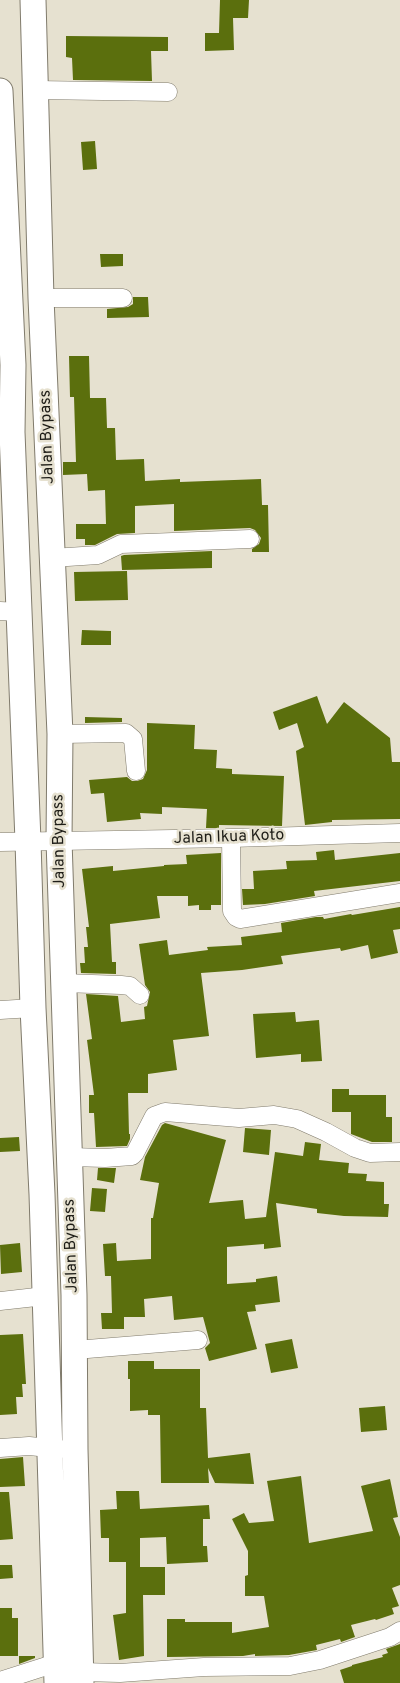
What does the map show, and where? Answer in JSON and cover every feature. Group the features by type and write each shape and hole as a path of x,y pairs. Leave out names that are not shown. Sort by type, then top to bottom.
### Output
{"highway":[{"name":"Jalan Bypass","path":"33,0 41,298 60,734 59,840 70,1157 81,1678"},
{"name":"Jalan Bypass","path":"0,91 13,365 6,433 10,612 28,841 32,1008 44,1229 44,1296 56,1673"},
{"path":"13,365 45,366"}],"street":[{"path":"36,90 168,92"},
{"path":"41,298 123,298"},
{"path":"52,558 98,555 121,544 250,540"},
{"path":"60,734 126,733 134,739 136,771"},
{"name":"Jalan Ikua Koto","path":"0,842 400,833"},
{"path":"231,838 232,911 240,919 400,893"},
{"path":"63,983 121,984 130,986 140,995"},
{"path":"0,1010 32,1008"},
{"path":"70,1157 105,1158 132,1156 154,1116 165,1112 239,1118 274,1115 297,1119 355,1148 370,1153 400,1152"},
{"path":"0,1300 44,1296"},
{"path":"75,1350 198,1340"},
{"path":"0,1448 29,1446 49,1449 75,1449"},
{"path":"81,1678 120,1673 204,1667 290,1666 320,1660 400,1631"},
{"path":"0,1681 56,1673"}],"building":[{"path":"220,0 249,0 248,18 233,18 234,50 205,51 205,33 219,33"},
{"path":"66,36 168,37 168,51 151,51 152,81 73,80 72,58 66,57"},
{"path":"95,141 97,169 83,170 81,142"},
{"path":"100,254 123,254 123,266 101,267"},
{"path":"133,297 148,297 149,317 107,318 107,309 128,307 133,304"},
{"path":"69,356 89,356 90,398 106,398 107,428 115,428 116,460 144,459 145,481 180,479 180,482 261,479 262,505 268,505 269,552 252,552 252,549 259,544 261,538 255,530 250,528 174,531 174,504 135,506 135,533 117,534 95,545 85,545 85,539 76,539 76,524 106,524 105,490 88,491 87,474 63,475 63,462 76,462 74,397 70,397"},
{"path":"212,551 212,568 122,570 121,556 124,555"},
{"path":"127,571 128,600 75,601 74,572"},
{"path":"82,630 111,631 111,645 81,645"},
{"path":"317,696 327,724 344,702 390,738 392,762 400,762 400,819 332,820 332,822 305,825 296,751 304,747 297,723 279,730 273,712"},
{"path":"85,717 122,718 122,722 85,723"},
{"path":"147,723 195,725 194,749 217,750 216,768 232,769 232,774 284,776 282,826 219,825 219,828 206,828 207,809 162,807 162,814 140,813 141,819 107,822 104,793 91,794 89,780 127,777 132,781 143,779 147,770"},
{"path":"334,850 335,860 400,853 400,881 314,891 315,896 265,904 243,905 242,889 254,889 253,871 287,869 286,861 317,860 316,852"},
{"path":"221,853 221,905 211,905 211,910 199,910 199,905 188,906 188,896 157,896 160,918 110,924 112,962 116,962 116,974 81,973 80,963 85,963 84,947 88,947 86,927 89,927 82,869 113,866 113,871 187,864 186,855"},
{"path":"400,907 400,929 393,930 398,953 371,959 368,945 341,951 340,948 281,956 283,964 201,973 209,1036 173,1040 177,1070 148,1074 148,1093 128,1093 130,1139 127,1146 96,1147 94,1113 89,1113 89,1095 94,1095 87,1040 92,1039 86,994 118,996 121,1022 145,1019 144,1007 147,1006 150,992 145,985 139,944 167,940 169,955 208,950 207,947 242,945 241,937 282,932 281,923 316,917 323,917 324,919"},
{"path":"295,1012 296,1022 319,1020 322,1061 301,1062 301,1054 256,1058 253,1014"},
{"path":"332,1089 349,1089 349,1095 386,1095 386,1117 392,1117 392,1142 372,1142 351,1134 351,1112 332,1112"},
{"path":"165,1123 226,1140 209,1203 243,1200 245,1219 266,1217 275,1152 303,1156 305,1142 321,1144 319,1160 349,1163 348,1173 367,1174 366,1181 384,1182 384,1204 389,1204 388,1217 317,1213 317,1209 276,1203 281,1247 264,1249 264,1244 227,1247 227,1284 256,1282 256,1279 277,1276 280,1302 255,1305 256,1311 247,1312 257,1349 209,1361 205,1348 210,1343 203,1317 174,1320 172,1296 144,1299 145,1317 124,1317 124,1329 102,1329 101,1313 112,1313 111,1276 105,1276 103,1244 116,1243 117,1261 151,1259 151,1218 153,1218 159,1183 140,1180 145,1157 162,1125"},
{"path":"245,1128 271,1130 269,1155 243,1152"},
{"path":"19,1137 20,1151 0,1152 0,1138"},
{"path":"98,1168 116,1168 114,1183 97,1180"},
{"path":"92,1188 107,1189 105,1212 90,1211"},
{"path":"20,1243 22,1272 1,1274 0,1245"},
{"path":"23,1334 26,1384 22,1384 23,1397 16,1397 17,1414 0,1415 0,1335"},
{"path":"292,1339 298,1368 271,1373 265,1344"},
{"path":"128,1361 154,1361 154,1369 200,1369 200,1408 206,1408 208,1458 250,1453 254,1484 215,1483 208,1468 209,1483 161,1483 160,1415 148,1415 148,1410 130,1411"},
{"path":"385,1406 387,1430 361,1432 359,1408"},
{"path":"23,1457 25,1486 0,1487 0,1459"},
{"path":"301,1476 309,1543 373,1531 361,1486 390,1479 398,1517 393,1518 400,1537 400,1585 392,1588 399,1606 392,1608 394,1614 351,1625 355,1637 341,1642 340,1639 316,1645 317,1650 289,1655 255,1656 255,1654 243,1656 167,1657 167,1619 185,1619 185,1622 232,1622 232,1633 269,1627 264,1596 245,1596 245,1576 248,1575 248,1551 232,1519 244,1513 249,1523 274,1521 267,1481"},
{"path":"116,1491 139,1491 140,1509 209,1505 210,1519 203,1519 203,1546 207,1546 208,1562 167,1564 166,1537 140,1538 140,1567 165,1567 165,1595 143,1595 144,1656 119,1660 113,1615 126,1613 126,1562 109,1562 109,1538 101,1538 100,1510 117,1509"},
{"path":"0,1492 9,1492 13,1539 0,1540"},
{"path":"0,1565 12,1565 13,1578 0,1579"},
{"path":"0,1608 12,1608 12,1618 18,1618 18,1656 0,1656"},
{"path":"400,1644 400,1683 344,1683 340,1670 383,1657 382,1655 388,1653 386,1649"},
{"path":"19,1656 35,1656 35,1658 19,1664"}]}
